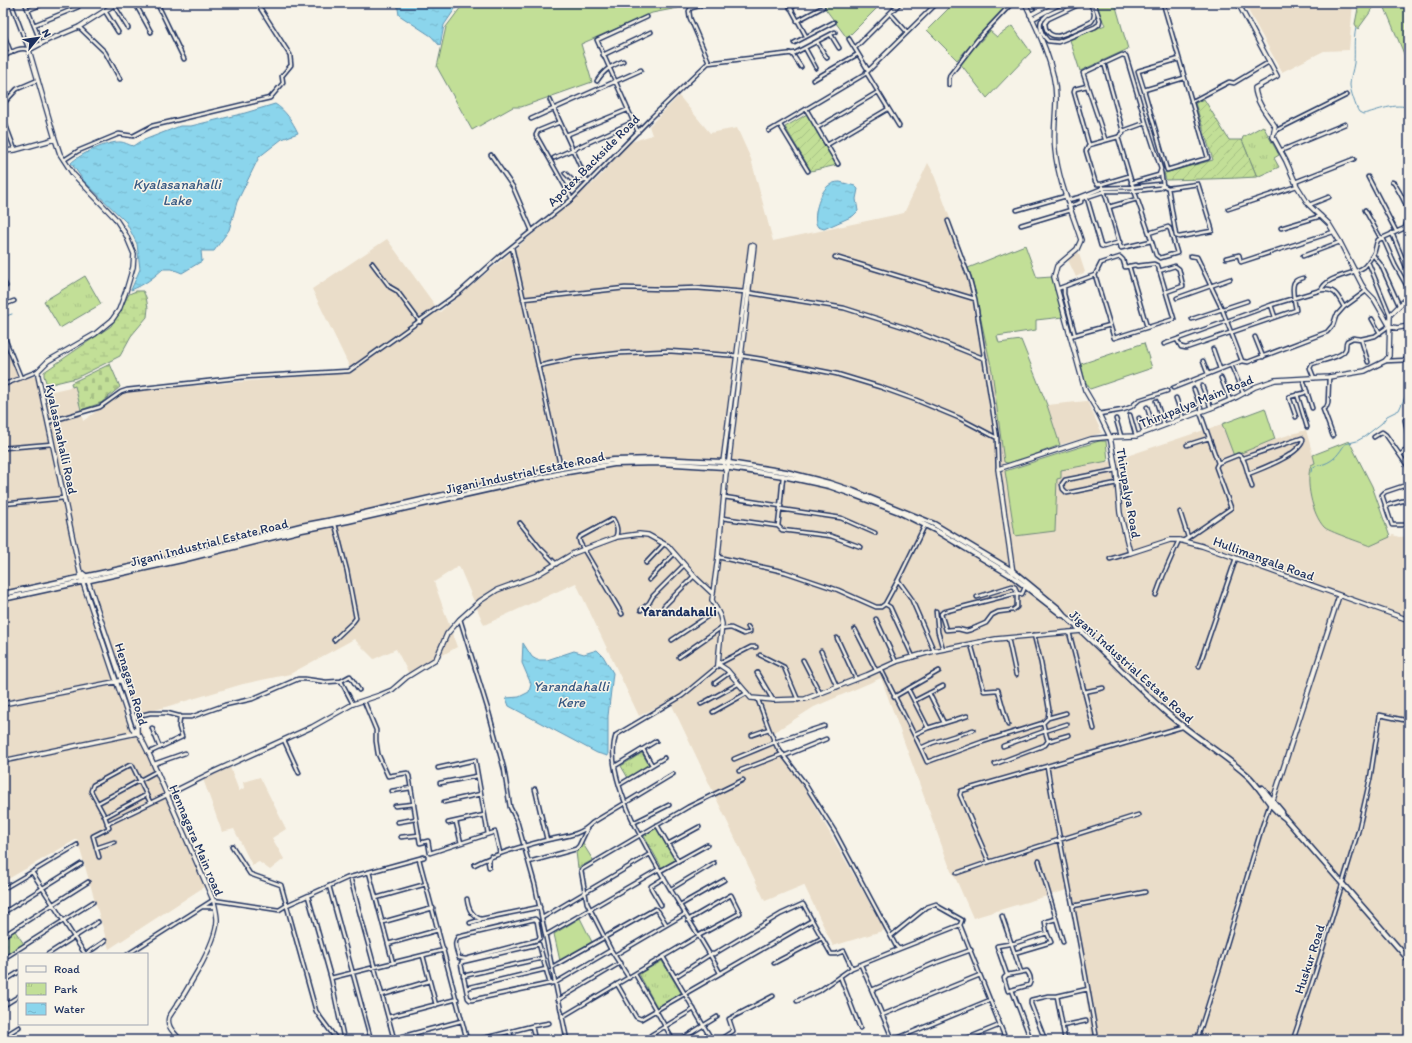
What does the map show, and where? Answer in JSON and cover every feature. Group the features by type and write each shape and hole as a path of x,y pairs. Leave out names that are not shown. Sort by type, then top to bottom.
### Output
{"main road":[{"name":"Jigani Industrial Estate Road","path":"3,594 189,554 301,526 561,470 614,460 658,459 786,472 853,491 934,524 1013,574 1059,609 1064,616"},
{"name":"Jigani Industrial Estate Road","path":"726,465 829,486 852,494 899,512 935,530 1013,574 1026,587 1082,631 1141,690 1183,727 1235,764 1255,782 1343,884"},
{"name":"Jigani Industrial Estate Road","path":"3,599 86,582 212,553 302,530 335,524 561,470"},
{"path":"1343,884 1409,960"}],"street":[{"path":"11,3 29,50"},
{"path":"25,3 41,44"},
{"path":"28,10 45,3"},
{"path":"3,57 24,48 29,50 79,27 118,3"},
{"path":"135,3 151,32"},
{"path":"157,3 184,59"},
{"path":"64,160 78,151 118,134 133,136 152,126 270,98 283,83 282,76 291,65 290,55 257,3"},
{"path":"711,3 691,8 689,11 690,18 708,62 795,53 835,32"},
{"path":"788,3 806,36"},
{"path":"790,8 800,3"},
{"path":"769,131 867,71 937,3"},
{"path":"949,85 948,79 978,39 1012,3"},
{"path":"1025,3 1049,58 1054,79 1056,97 1054,124 1055,150 1059,174 1081,240 1077,249 1057,266 1054,277 1085,390 1110,436"},
{"path":"1034,3 1036,10"},
{"path":"1030,15 1036,10 1052,3"},
{"path":"1032,19 1061,3"},
{"path":"1073,3 1047,15 1041,21 1040,27 1048,41 1058,42 1099,24 1100,20 1094,3"},
{"path":"1082,3 1048,19 1045,23 1046,30 1050,34 1057,36 1091,22 1095,15 1090,3"},
{"path":"1163,3 1208,158 1167,170 1138,71 1179,59"},
{"path":"1238,3 1277,76 1255,88 1255,93 1263,110 1275,126 1274,137 1297,186 1309,205 1329,224 1366,291 1374,299 1389,326 1397,328 1409,326"},
{"path":"855,48 899,4"},
{"path":"114,6 128,28"},
{"path":"34,25 78,7"},
{"path":"797,21 823,7"},
{"path":"105,11 118,32"},
{"path":"890,13 907,32"},
{"path":"638,132 597,40 647,17"},
{"path":"794,43 834,22"},
{"path":"79,27 105,52 120,79"},
{"path":"3,32 11,53"},
{"path":"603,55 651,32"},
{"path":"830,35 839,48"},
{"path":"849,39 898,126"},
{"path":"817,42 827,58"},
{"path":"805,48 816,68"},
{"name":"Kyalasanahalli Road","path":"29,50 60,154 73,174 115,218 126,235 134,254 133,266 126,291 119,310 112,320 95,334 48,361 38,371 80,571 84,576"},
{"path":"789,53 793,55 801,67"},
{"path":"813,80 858,54"},
{"path":"1105,140 1083,73 1122,55 1126,56 1161,169 1163,185"},
{"path":"597,81 603,72 609,67 623,61"},
{"name":"Apotex Backside Road","path":"48,422 100,407 121,392 127,390 245,377 349,371 420,322 460,292 499,257 572,198 650,118 708,62"},
{"path":"1192,102 1229,82 1234,83 1269,62"},
{"path":"1104,63 1123,131"},
{"path":"531,119 641,70"},
{"path":"1144,90 1184,78"},
{"path":"3,104 17,90 38,80"},
{"path":"1087,86 1076,89 1074,92 1089,145 1086,151 1095,181 1097,184 1102,184 1129,176"},
{"path":"817,128 878,92"},
{"path":"1275,131 1347,95"},
{"path":"550,100 588,183"},
{"path":"806,109 838,164"},
{"path":"827,146 888,109"},
{"path":"566,135 628,110"},
{"path":"3,118 15,150"},
{"path":"560,122 538,131 536,135 572,198"},
{"path":"554,158 633,122"},
{"path":"1089,145 1118,137 1123,133 1123,131 1146,123"},
{"path":"1280,151 1345,124"},
{"path":"780,125 808,171"},
{"path":"1118,137 1129,176 1156,255 1160,258 1177,253 1170,229 1168,227 1149,233"},
{"path":"3,151 15,150 55,139"},
{"path":"491,155 513,186 532,231"},
{"path":"1295,182 1354,159"},
{"path":"1132,183 1161,172"},
{"path":"565,173 577,183 586,179"},
{"path":"1368,177 1396,231"},
{"path":"1321,290 1326,282 1365,266 1373,255 1377,241 1405,228 1408,222 1408,212 1401,195 1392,182"},
{"path":"1102,184 1122,248 1151,241"},
{"path":"1081,198 1104,190 1160,184 1168,188 1198,184 1212,231 1179,237 1176,236 1168,188"},
{"path":"1068,200 1087,198 1104,190 1134,191 1160,188 1163,185"},
{"path":"1228,209 1297,186"},
{"path":"1018,210 1067,196"},
{"path":"1309,205 1329,197"},
{"path":"1021,225 1071,207 1081,202 1081,198"},
{"path":"1087,198 1101,246 1104,247 1120,242"},
{"path":"1109,206 1137,199"},
{"path":"1365,210 1380,237 1383,238 1395,265 1409,290"},
{"path":"1281,228 1321,216"},
{"path":"948,220 969,277 975,299 997,438 998,469 1013,574"},
{"path":"1405,228 1408,229 1409,236"},
{"path":"1226,258 1239,254 1241,262 1333,232"},
{"path":"1392,233 1409,274"},
{"path":"1303,256 1340,242"},
{"path":"718,664 718,652 722,628 720,616 712,600 718,557 737,356 753,246"},
{"path":"512,247 561,470"},
{"path":"1373,255 1381,265 1399,305"},
{"path":"1191,256 1197,257 1222,309 1242,361"},
{"path":"835,257 975,299"},
{"path":"1057,289 1095,275 1101,263 1107,260 1120,257 1123,260 1125,267 1135,264 1137,266 1154,264 1158,266 1174,319 1114,338 1095,275"},
{"path":"372,264 390,287 397,291 420,322"},
{"path":"1369,264 1390,315 1389,356 1386,361"},
{"path":"1129,266 1147,327"},
{"path":"1159,271 1175,266 1179,269 1183,286 1166,292"},
{"path":"1177,340 1180,347 1186,348 1296,310 1294,283 1296,280 1303,278"},
{"path":"1176,298 1230,279"},
{"path":"3,280 6,286 3,287"},
{"path":"1064,287 1064,294 1075,335"},
{"path":"523,299 625,288 696,288 747,292 844,308 910,329 985,359"},
{"path":"1164,344 1321,290 1328,289 1333,292 1344,307"},
{"path":"1173,388 1242,361 1248,362 1327,332 1333,326 1336,316 1344,307 1366,291"},
{"path":"726,465 742,356 747,292"},
{"path":"1390,315 1409,296"},
{"path":"3,305 14,301"},
{"path":"1192,319 1248,301"},
{"path":"1271,306 1275,316"},
{"path":"1372,319 1380,333"},
{"path":"1070,336 1110,325"},
{"path":"1314,378 1310,368 1312,364 1329,359 1346,350 1346,341 1353,338 1361,339 1374,336 1389,326"},
{"path":"3,334 21,378"},
{"path":"1255,337 1263,356"},
{"path":"1361,339 1368,362"},
{"path":"1213,349 1220,369"},
{"path":"538,366 575,358 621,353 668,351 742,356 797,365 837,374 880,387 959,418 997,438"},
{"path":"1386,361 1409,360"},
{"path":"1203,361 1208,374"},
{"name":"Thirupalya Main Road","path":"998,469 1091,439 1110,436 1136,436 1184,419 1230,400 1255,386 1275,380 1329,377 1365,371 1386,361"},
{"path":"1231,365 1243,393"},
{"path":"3,385 38,371"},
{"path":"1329,377 1328,403 1323,409 1333,436"},
{"path":"1222,378 1230,400"},
{"path":"1303,379 1312,408"},
{"path":"1202,386 1211,408"},
{"path":"1156,594 1163,576 1181,540 1232,508 1216,467 1218,463 1194,389"},
{"path":"1099,414 1123,410 1131,407 1139,400 1167,391"},
{"path":"1296,418 1289,397 1307,391"},
{"path":"1297,394 1307,426"},
{"path":"1176,398 1184,419"},
{"path":"1156,401 1164,425"},
{"path":"1147,407 1154,429"},
{"path":"1130,415 1136,436"},
{"path":"1139,418 1144,433"},
{"path":"1116,419 1121,436"},
{"path":"1405,420 1409,441"},
{"path":"1374,437 1382,432 1386,435 1409,468"},
{"name":"Thirupalya Road","path":"1110,436 1116,470 1120,513 1130,552"},
{"path":"1187,445 1209,438"},
{"path":"1243,458 1302,438 1303,439 1302,443 1291,455 1248,474"},
{"path":"3,448 53,444"},
{"path":"1400,455 1409,445"},
{"path":"1218,463 1238,455 1243,458 1252,487"},
{"path":"1116,470 1065,480 1062,484 1063,489 1067,493 1117,483"},
{"path":"778,526 782,476"},
{"path":"1409,484 1383,493 1385,506 1392,525 1405,525 1409,523"},
{"path":"723,497 841,518 876,533"},
{"path":"3,504 65,498"},
{"path":"1385,506 1409,499"},
{"path":"1180,512 1188,537"},
{"path":"721,518 778,526 782,530 831,536 861,547"},
{"path":"615,538 617,536 613,520 580,537 579,539 622,614"},
{"path":"520,523 540,548 556,564"},
{"path":"334,640 356,618 347,571 335,524"},
{"path":"718,557 785,572 838,590 876,607 881,607 885,604 898,580 925,525"},
{"path":"108,824 213,772 312,727 353,704 392,690 407,677 436,659 447,634 460,619 480,601 497,590 535,576 574,553 615,538 639,534 648,535 664,544 713,594"},
{"name":"Hullimangala Road","path":"1110,559 1170,540 1181,540 1202,546 1409,620"},
{"path":"646,562 664,544"},
{"path":"649,580 674,554"},
{"path":"1199,666 1236,558"},
{"path":"641,610 684,565"},
{"name":"Henagara Road","path":"84,576 132,728 137,733"},
{"path":"664,606 694,576"},
{"path":"898,580 911,598 934,651"},
{"name":"Henagara Road","path":"86,582 122,680 137,727 137,733"},
{"path":"977,597 1012,586 1015,587 1016,593 1016,607 1013,610 998,612 992,615 986,623 966,631 958,629 946,630 941,616 943,612 1016,593 1022,594 1026,587"},
{"path":"1197,1040 1262,827 1272,801 1339,596"},
{"path":"885,604 890,607 913,657"},
{"path":"672,640 717,610"},
{"path":"936,611 937,626 943,649"},
{"path":"460,619 489,713 504,769 510,807 517,821 529,862 546,935 567,1040"},
{"path":"876,619 896,662"},
{"path":"679,657 722,628 731,628 744,634 750,632 748,626"},
{"path":"855,629 876,670"},
{"path":"718,664 723,666 752,698 758,700 798,700 820,694 896,662 934,651 1008,638 1082,631"},
{"path":"1068,632 1094,729"},
{"path":"1034,635 1041,663 1049,709 1048,718"},
{"path":"837,638 856,679"},
{"path":"1008,638 1016,675"},
{"path":"971,644 984,691 998,690 1008,725"},
{"path":"720,973 711,954 688,920 633,822 619,784 615,766 613,744 616,735 682,696 717,667 718,664 751,647 756,647"},
{"path":"821,651 837,687"},
{"path":"760,654 784,667 798,700"},
{"path":"803,660 820,694"},
{"path":"881,668 927,762 982,742 1043,723 1048,718 1066,713"},
{"path":"894,697 939,671"},
{"path":"715,683 729,673"},
{"path":"757,673 774,700"},
{"path":"133,717 150,713 167,713 191,717 225,705 252,699 298,679 326,682 341,681 350,676 359,690"},
{"path":"3,704 122,680"},
{"path":"341,681 353,704"},
{"path":"701,704 738,684"},
{"path":"914,701 943,686"},
{"path":"1084,692 1103,688"},
{"path":"908,689 928,728"},
{"path":"929,693 944,723"},
{"path":"713,712 747,694"},
{"path":"758,700 775,742 803,781 835,832 899,949"},
{"path":"364,701 376,730 378,754 388,776 407,773 414,804 420,843 428,841 430,853 495,832 500,853"},
{"name":"Huskur Road","path":"1293,1040 1315,974 1358,832 1370,779 1380,715 1409,721"},
{"path":"148,753 182,738 179,727 180,716"},
{"path":"914,734 967,716"},
{"path":"1043,723 1048,741"},
{"path":"1003,746 1067,724"},
{"path":"734,759 775,742 824,726"},
{"path":"989,862 960,793 961,791 1183,727"},
{"path":"152,728 160,748"},
{"path":"752,736 769,729"},
{"path":"921,748 973,730"},
{"path":"3,761 137,733"},
{"name":"Hennagara Main road","path":"137,733 154,764 213,900 217,920 212,941 192,980 167,1022 180,1040"},
{"path":"995,764 1045,745 1048,741 1069,735"},
{"path":"739,771 826,739"},
{"path":"284,740 299,773"},
{"path":"615,766 656,741"},
{"path":"643,749 652,765"},
{"path":"154,764 185,753"},
{"path":"619,784 664,758"},
{"path":"438,768 475,760 488,834"},
{"path":"99,857 93,836 109,828 105,817 91,791 93,785 130,765 133,767 150,802"},
{"path":"1047,766 1059,840 1073,906 1097,1040"},
{"path":"98,803 157,771"},
{"path":"529,862 576,848 579,846 587,829 592,823 673,774"},
{"path":"440,783 478,776"},
{"path":"628,978 611,950 590,909 585,893 581,870 582,868 702,800 743,780"},
{"path":"392,791 411,788"},
{"path":"535,789 547,840"},
{"path":"444,802 481,794"},
{"path":"105,817 146,795"},
{"path":"395,806 414,804"},
{"path":"633,822 669,806"},
{"path":"957,873 1138,815"},
{"path":"448,824 484,816"},
{"path":"398,822 416,819"},
{"path":"456,822 461,843"},
{"path":"657,825 678,861"},
{"path":"668,844 699,827"},
{"path":"474,865 492,855 579,833 587,829"},
{"path":"401,837 419,835"},
{"path":"96,848 114,842"},
{"path":"3,889 77,845"},
{"path":"546,935 659,870 708,845"},
{"path":"232,846 250,874 281,885 316,1010 337,1040"},
{"path":"542,918 650,854"},
{"path":"489,867 488,861 492,855"},
{"path":"130,953 213,900 279,910 350,877 424,857"},
{"path":"420,859 467,1040"},
{"path":"1039,861 1063,942"},
{"path":"670,889 714,863"},
{"path":"3,913 80,864"},
{"path":"32,872 84,953"},
{"path":"369,872 393,963"},
{"path":"350,877 394,1039"},
{"path":"661,905 651,886 664,878"},
{"path":"680,905 724,880"},
{"path":"3,936 88,882"},
{"path":"376,898 426,884"},
{"path":"329,886 371,1040"},
{"path":"1073,906 1145,892"},
{"path":"562,1017 698,936 740,913 731,895 688,920"},
{"path":"308,896 331,978 344,1040"},
{"path":"467,899 468,907 473,914 481,920"},
{"path":"3,959 93,902"},
{"path":"675,977 711,954 714,954 781,914 803,904 811,921 831,954 844,951 852,968"},
{"path":"891,936 927,907 936,904 962,920 960,925 1006,1040"},
{"path":"202,907 214,907"},
{"path":"470,923 540,907"},
{"path":"382,922 433,908"},
{"path":"552,967 655,909 658,911 666,924"},
{"path":"615,955 685,914"},
{"path":"1002,916 1021,972"},
{"path":"535,919 538,924 539,931 540,938 537,940 466,959 459,958 455,945 455,940 458,937 535,919"},
{"path":"1014,954 1051,942 1047,933 1045,922 1056,919"},
{"path":"617,984 636,1017 641,1019 811,921"},
{"path":"50,953 98,922"},
{"path":"538,924 543,923"},
{"path":"797,1001 819,992 852,968 960,925"},
{"path":"388,944 438,930"},
{"path":"539,931 544,930"},
{"path":"1007,975 997,946 1047,933"},
{"path":"774,963 822,938"},
{"path":"87,953 105,941"},
{"path":"550,984 540,944 462,962 460,966 468,998 470,1000 550,984 555,983 611,950"},
{"path":"331,978 444,950"},
{"path":"872,990 935,963 971,950"},
{"path":"423,956 436,1004"},
{"path":"663,957 712,1040"},
{"path":"463,976 543,958"},
{"path":"558,1000 620,963"},
{"path":"861,965 893,1040 990,1000"},
{"path":"466,988 546,969"},
{"path":"1027,971 1031,982 1029,985 1008,991 1004,978 1007,975 1021,972 1027,971"},
{"path":"3,982 18,973"},
{"path":"635,974 673,1040"},
{"path":"882,1015 980,975"},
{"path":"840,976 860,1028"},
{"path":"382,995 429,981"},
{"path":"1045,1040 1031,1004 1031,1000 1088,989"},
{"path":"1012,990 1031,1040"},
{"path":"720,1040 734,1031 729,1019 773,996"},
{"path":"1058,996 1064,1040"},
{"path":"3,1006 18,997"},
{"path":"388,1017 457,999"},
{"path":"651,1035 694,1009"},
{"path":"680,1040 717,1018"},
{"path":"389,1040 461,1021"},
{"path":"1062,1026 1086,1021"},
{"path":"477,1040 489,1039 532,1026 548,1023"},
{"path":"963,1040 1000,1025"},
{"path":"532,1026 535,1040"},
{"path":"3,1037 18,1027"},
{"path":"510,1032 512,1040"},
{"path":"411,1035 412,1040"}],"shaded area":[{"path":"1244,3 1353,3 1349,50 1324,51 1282,72"},
{"path":"679,96 710,133 737,128 751,159 773,241 904,213 928,163 933,172 972,278 992,371 1008,490 1061,469 1112,461 1222,424 1234,455 1275,439 1306,430 1315,463 1370,546 1393,535 1399,537 1409,536 1409,1040 1092,1040 1084,980 1067,890 973,918 951,871 881,678 814,707 773,733 885,930 833,946 804,885 765,901 670,701 639,716 576,583 484,625 459,566 434,582 457,647 409,674 396,649 374,659 354,639 290,674 243,684 135,716 210,883 109,949 77,839 3,882 3,336 24,378 38,376 44,393 75,386 83,421 123,392 352,372 312,289 387,239 440,312 593,183 628,143 652,135 649,126"},
{"path":"1078,251 1085,272 1076,277 1068,260"},
{"path":"1087,401 1102,433 1060,445 1047,405"},
{"path":"230,767 239,791 244,788 243,782 260,777 286,829 272,838 284,859 270,870 259,862 252,865 234,829 222,832 203,779"}],"green space":[{"path":"464,3 676,3 678,8 652,13 581,44 592,82 521,107 513,107 472,130 437,67 446,27"},
{"path":"821,3 882,3 847,38"},
{"path":"954,3 1009,3 957,60 927,30"},
{"path":"1094,3 1115,3 1128,49 1080,71 1070,40 1105,25"},
{"path":"1359,3 1374,3 1374,7 1358,29 1355,24"},
{"path":"1383,3 1409,3 1409,66"},
{"path":"1012,26 1031,52 987,98 960,63 990,31 997,37"},
{"path":"1204,99 1229,140 1242,140 1257,177 1166,180 1164,173 1213,160 1195,103"},
{"path":"807,114 837,165 811,171 785,127"},
{"path":"1263,126 1279,155 1274,158 1279,167 1257,177 1242,140 1243,137"},
{"path":"1025,245 1037,278 1052,277 1063,317 1036,320 1036,330 997,336 999,343 1021,340 1047,405 1060,445 1010,464 1004,462 992,371 972,278 968,268"},
{"path":"85,276 101,304 60,328 44,301"},
{"path":"136,291 143,291 146,297 148,308 147,317 131,336 120,356 76,378 47,385 44,372 111,326 129,294"},
{"path":"1144,343 1152,368 1090,389 1085,381 1081,364"},
{"path":"110,364 120,387 101,403 81,410 75,386 72,387 71,383"},
{"path":"1265,408 1275,439 1234,456 1222,424"},
{"path":"1099,441 1106,441 1108,461 1061,470 1061,478 1057,479 1055,531 1015,536 1005,471"},
{"path":"1349,441 1372,486 1390,537 1370,546 1324,527 1316,514 1309,488 1309,472 1311,465 1315,463 1313,455"},
{"path":"642,753 649,765 628,778 621,766"},
{"path":"656,828 675,860 662,868 644,836"},
{"path":"583,844 593,860 578,868 576,852"},
{"path":"580,918 592,942 560,961 554,934"},
{"path":"15,931 24,944 3,957 3,939"},
{"path":"662,961 681,993 657,1007 639,974"}],"water":[{"path":"397,3 459,3 444,25 440,46 431,36 399,15"},
{"name":"Kyalasanahalli Lake","path":"275,104 288,117 298,133 282,139 259,157 237,202 229,230 214,251 201,251 202,261 182,273 172,269 163,269 148,281 131,290 140,269 137,244 126,222 84,181 71,163 87,152 115,142 124,142 133,146 139,142 180,126 191,126"},
{"path":"840,182 855,186 858,189 856,199 858,211 853,216 824,229 818,227 815,218 819,200 829,185"},
{"name":"Yarandahalli Kere","path":"523,643 532,657 537,660 547,660 574,651 584,654 597,650 603,656 613,673 608,716 608,756 597,753 509,706 506,698 519,697 529,692 531,684 522,663"}],"waterway":[{"path":"1356,28 1354,41 1354,63 1350,85 1353,98 1359,112 1363,114 1392,106 1404,106 1409,108"},
{"path":"3,317 12,314"},
{"path":"1311,472 1312,468 1324,464 1334,458 1345,444 1357,441 1364,437 1382,423 1387,416 1399,410 1405,397 1409,393"}],"district":[{"name":"Yarandahalli","path":"679,611"}]}
